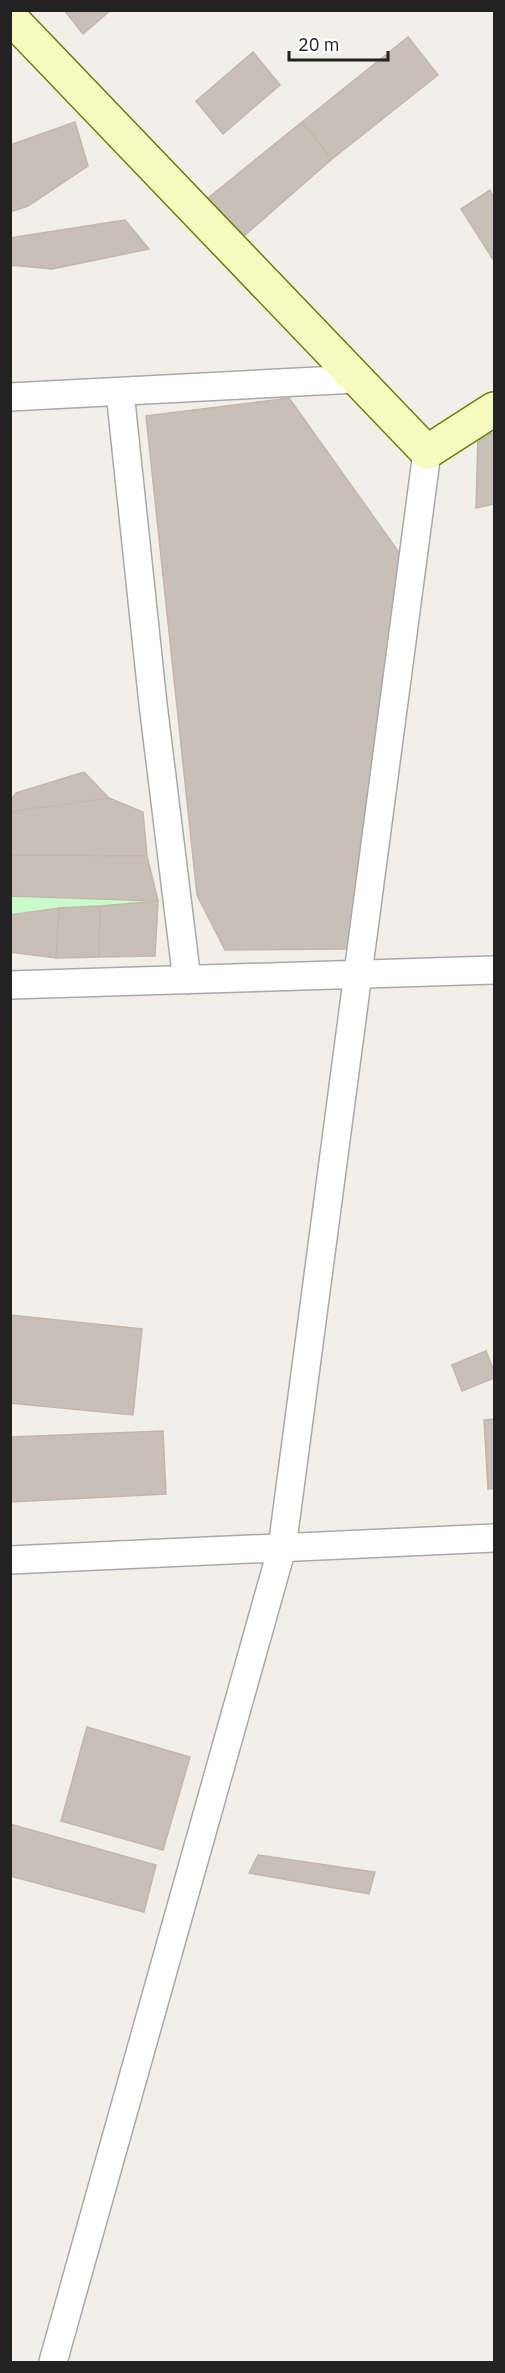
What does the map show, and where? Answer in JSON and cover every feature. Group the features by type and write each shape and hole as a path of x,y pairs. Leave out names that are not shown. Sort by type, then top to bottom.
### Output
{"street":[{"path":"10,17 427,452"},
{"path":"10,397 357,379"},
{"path":"120,392 153,704 187,980"},
{"path":"427,452 495,409"},
{"path":"53,2362 282,1548 427,452"},
{"path":"10,985 495,970"},
{"path":"10,1560 495,1538"}],"green space":[{"path":"11,895 158,901 11,916"}],"building":[{"path":"64,10 111,10 83,34"},
{"path":"408,37 438,75 332,159 302,122"},
{"path":"253,52 280,85 223,134 196,101"},
{"path":"75,122 88,166 28,206 10,212 10,145"},
{"path":"302,122 332,159 237,242 203,202"},
{"path":"490,190 494,198 494,261 461,209"},
{"path":"125,220 149,249 52,269 10,265 10,238"},
{"path":"289,398 403,558 347,949 225,950 197,895 146,416"},
{"path":"494,433 494,504 476,508 478,436"},
{"path":"84,772 109,798 10,812 10,801 16,793"},
{"path":"109,798 143,812 147,856 10,855 10,812"},
{"path":"10,855 147,856 158,901 10,896"},
{"path":"158,901 155,956 99,957 100,906"},
{"path":"100,906 99,957 56,958 59,908"},
{"path":"59,908 56,958 10,952 10,915"},
{"path":"10,1315 142,1329 133,1415 10,1403"},
{"path":"486,1351 494,1371 494,1378 462,1391 452,1365"},
{"path":"494,1419 494,1488 488,1489 484,1420"},
{"path":"163,1431 166,1494 11,1502 10,1437"},
{"path":"87,1727 190,1757 163,1850 61,1821"},
{"path":"10,1824 156,1865 144,1912 10,1876"},
{"path":"258,1855 375,1872 369,1894 249,1873"}]}
